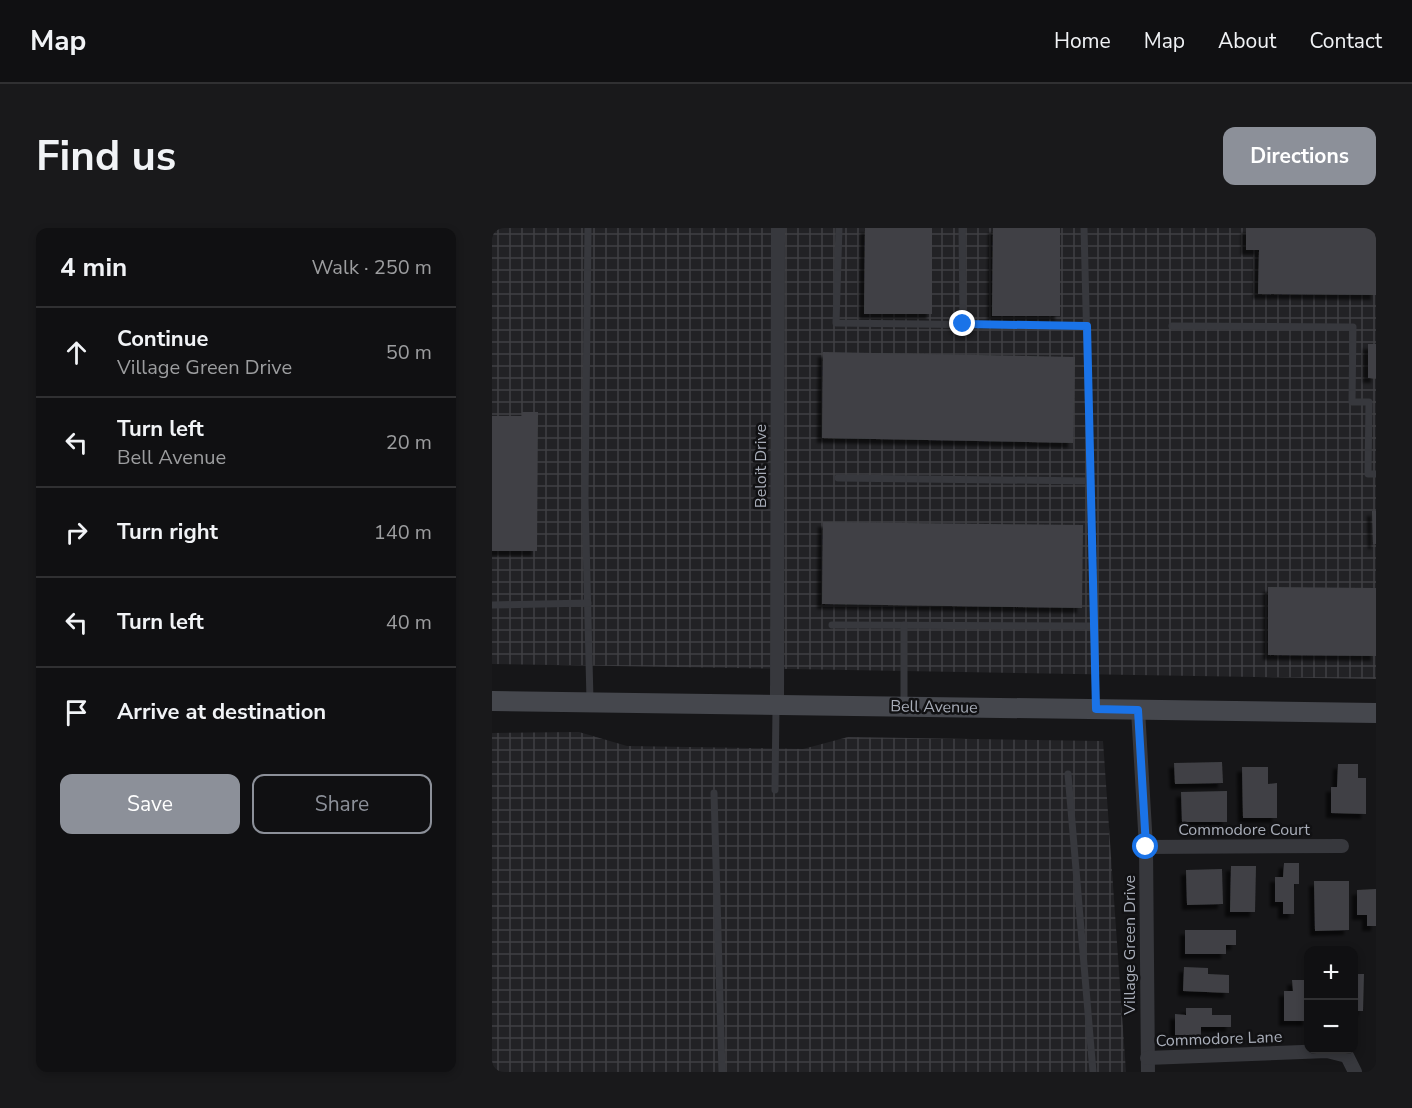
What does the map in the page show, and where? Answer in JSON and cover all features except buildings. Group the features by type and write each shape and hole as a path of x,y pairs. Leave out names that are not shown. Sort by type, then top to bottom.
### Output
{"main road":[{"name":"Bell Avenue","path":"492,701 1376,713"}],"street":[{"name":"Beloit Drive","path":"777,705 778,228"},
{"name":"Village Green Drive","path":"1138,710 1146,847 1147,1065"},
{"name":"Commodore Court","path":"1146,847 1342,846"},
{"name":"Commodore Lane","path":"1147,1065 1327,1051 1347,1056 1355,1072"}],"lane":[{"path":"588,228 585,499 590,702"},
{"path":"839,228 836,323 1087,326"},
{"path":"962,228 963,324"},
{"path":"1084,228 1096,709"},
{"path":"1172,326 1353,327 1352,402 1369,402 1368,474 1376,474"},
{"path":"838,478 1091,482"},
{"path":"492,605 588,603"},
{"path":"832,625 1094,626"},
{"path":"904,625 904,707"},
{"path":"775,790 777,705"},
{"path":"1068,774 1093,1072"},
{"path":"714,793 722,1072"}],"shaded area":[{"path":"492,228 1376,228 1376,679 492,664"},
{"path":"579,732 627,746 803,749 848,737 1103,741 1126,1072 492,1072 492,733"}],"route":[{"path":"963,324 1087,326 1096,709 1138,710 1146,847"}]}
